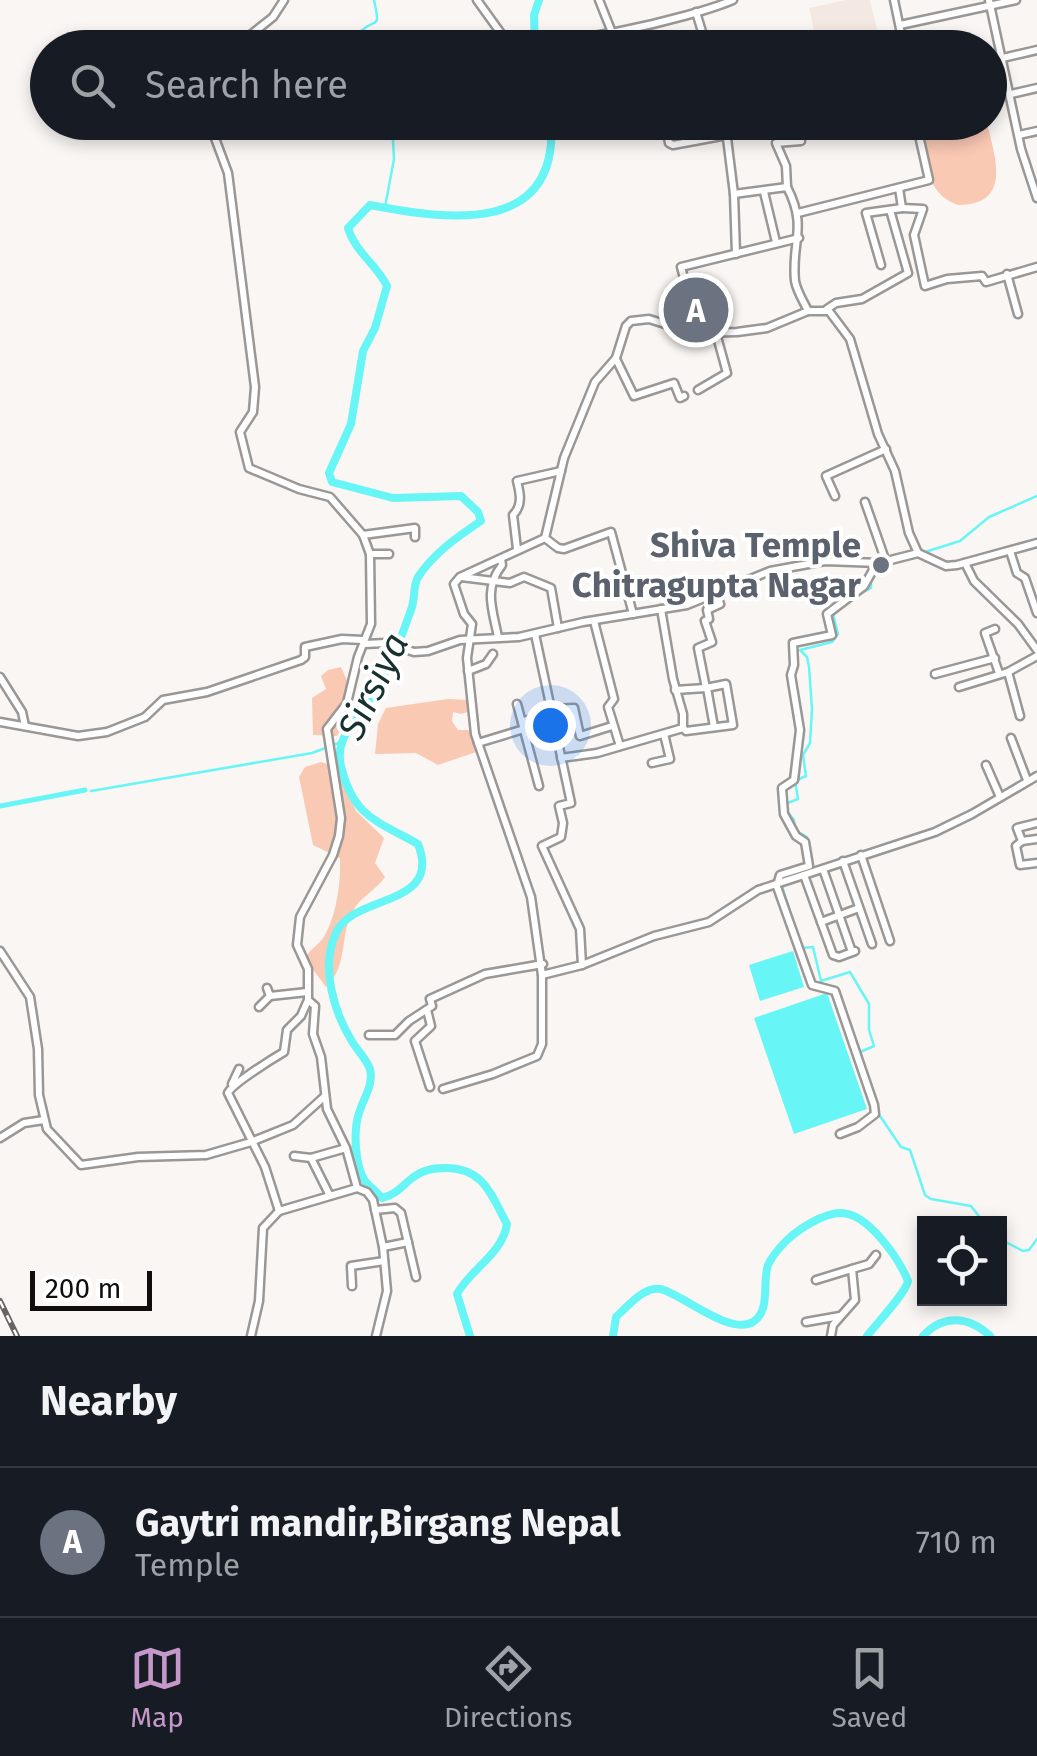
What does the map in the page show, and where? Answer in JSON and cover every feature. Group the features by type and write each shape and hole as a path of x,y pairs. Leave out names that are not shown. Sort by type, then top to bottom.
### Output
{"street":[{"path":"257,30 273,17 284,0"},
{"path":"477,0 499,30"},
{"path":"599,0 612,30 733,0"},
{"path":"894,0 901,30"},
{"path":"900,25 1016,0"},
{"path":"990,3 996,30"},
{"path":"696,12 702,30"},
{"path":"1007,57 1037,50"},
{"path":"1007,80 1037,198"},
{"path":"1010,94 1037,88"},
{"path":"1019,135 1037,131"},
{"path":"216,140 228,173 255,386 253,412 240,432 249,468 330,497 363,534 370,554 372,616 347,703 327,729 341,818 333,855 300,917 296,945 308,969 302,1016 287,1030 284,1052 232,1084"},
{"path":"668,140 673,145 700,140"},
{"path":"728,140 736,254"},
{"path":"798,213 929,180 920,140"},
{"path":"801,141 776,144 798,213 795,278 808,311"},
{"path":"734,194 787,187"},
{"path":"900,188 902,208"},
{"path":"764,192 776,242"},
{"path":"881,265 866,214 902,208 924,209 914,235 925,286 959,277 982,276 986,282 1037,267"},
{"path":"545,538 561,471 595,382 616,358 631,321 648,319 698,333 716,333 766,328 808,311 862,299 908,272 890,210"},
{"path":"698,333 681,267 799,238"},
{"path":"1008,274 1018,314"},
{"path":"826,310 850,340 895,471 904,516 918,553"},
{"path":"698,390 727,373 716,333"},
{"path":"616,358 634,396 674,383 680,398 684,396"},
{"path":"836,496 826,476 886,449"},
{"path":"517,549 513,514 521,496 517,481 561,471"},
{"path":"865,502 882,562"},
{"path":"363,534 415,528 415,537"},
{"path":"545,538 564,549 611,532 633,614"},
{"path":"443,1088 537,1056 542,1044 542,964 531,896 478,743 468,671 472,624 464,614 454,584 460,577 545,538"},
{"path":"364,644 386,643 408,651 428,651 449,642 535,634 687,604 770,572 804,564 882,562 918,553 946,566 1037,542"},
{"path":"1010,551 1037,613"},
{"path":"370,554 390,554"},
{"path":"498,638 489,600 501,559"},
{"path":"840,1134 870,1119 874,1104 835,991 812,985 779,882 780,876 809,866 805,842 796,836 782,810 782,788 794,780 798,757 800,730 791,675 794,643 832,635 827,614 864,586 882,562"},
{"path":"959,687 1003,672 1037,653 1018,624 974,581 965,563"},
{"path":"460,577 510,584 524,577 550,588 558,628"},
{"path":"714,727 698,648 712,642 705,621 709,619 707,610 720,604 716,592"},
{"path":"661,609 683,728"},
{"path":"594,620 614,699 608,708 620,746"},
{"path":"995,629 986,633 1020,716"},
{"path":"535,634 571,802 559,806 562,838 542,846 580,929 582,965"},
{"path":"0,722 78,736 118,730 145,717 164,700 207,692 301,660 306,657 305,646 342,639 363,640 364,644"},
{"path":"468,671 486,664 494,654"},
{"path":"935,674 994,658"},
{"path":"0,676 22,712 25,726"},
{"path":"561,758 683,728 686,731 733,725 726,684 676,690"},
{"path":"517,704 540,786"},
{"path":"551,709 574,708 580,736 612,726"},
{"path":"478,743 542,718 544,722 553,722"},
{"path":"652,763 670,759 664,734"},
{"path":"1011,738 1027,780"},
{"path":"986,765 1000,797"},
{"path":"542,975 719,918 749,896 779,882 934,832 1037,776"},
{"path":"1022,841 1017,828 1037,823"},
{"path":"1037,838 1016,846 1018,863 1037,864"},
{"path":"860,855 890,941"},
{"path":"843,861 872,944"},
{"path":"804,875 833,956 840,957 854,951 823,868"},
{"path":"821,922 860,908"},
{"path":"0,951 30,996 44,1120 53,1138 81,1166 138,1157 206,1155 252,1142 293,1125 325,1096"},
{"path":"369,1035 395,1036 432,1006 430,999 485,974 542,964"},
{"path":"259,1007 269,992 307,996 315,1006 313,1034 321,1057 327,1109 346,1148 357,1188"},
{"path":"426,1010 431,1026 415,1041 430,1087"},
{"path":"239,1069 228,1092 265,1167 280,1211"},
{"path":"0,1138 24,1123 44,1120"},
{"path":"294,1156 311,1158 346,1148"},
{"path":"311,1158 329,1194"},
{"path":"252,1336 260,1301 263,1228 280,1211 357,1188 370,1195 383,1248 387,1291 376,1336"},
{"path":"375,1210 398,1210 416,1277"},
{"path":"383,1248 408,1242"},
{"path":"816,1280 869,1264 876,1255"},
{"path":"352,1286 351,1266 384,1261"},
{"path":"831,1336 832,1325 856,1295 852,1269"},
{"path":"806,1322 841,1316"}],"shaded area":[{"path":"846,0 870,0 877,30 814,30 809,8"},
{"path":"921,140 991,140 996,164 993,188 987,197 975,203 958,205 938,192"},
{"path":"341,667 352,695 348,717 337,736 313,735 312,698 326,689 321,676"},
{"path":"448,699 469,700 470,711 453,712 452,721 458,730 471,730 479,751 438,765 416,753 375,754 378,724 386,708"},
{"path":"321,762 334,766 356,811 384,838 375,863 385,877 359,902 351,916 338,969 326,987 305,959 324,937 333,916 340,858 313,845 299,777 305,767"}],"water":[{"path":"793,951 804,987 760,1001 749,965"},
{"path":"827,993 867,1109 794,1134 754,1018"}],"waterway":[{"path":"362,30 377,20 374,0"},
{"name":"Sirsiya","path":"534,30 539,0"},
{"path":"385,207 394,159 393,140"},
{"name":"Sirsiya","path":"470,1336 457,1294 493,1253 507,1224 485,1185 459,1169 423,1172 382,1198 365,1181 357,1158 356,1129 371,1075 340,1018 331,989 329,960 336,933 345,920 408,890 418,879 422,865 418,844 369,816 352,796 341,766 344,737 388,666 412,607 418,577 439,553 481,521 478,512 461,496 393,498 332,482 329,473 351,424 363,351 375,328 387,286 348,228 370,205 464,215 493,212 518,202 537,185 549,159 550,140"},
{"path":"925,552 960,541 989,517 1037,496"},
{"path":"855,597 871,588 871,577 889,564 903,560"},
{"path":"785,804 798,799 795,781 806,776 803,755 810,743 809,667 800,650 832,642 838,634 833,614"},
{"path":"91,791 312,753 341,742"},
{"path":"0,806 85,790"},
{"path":"787,811 795,830 807,837 807,842"},
{"path":"781,878 802,872"},
{"path":"782,886 796,931"},
{"path":"802,948 813,947 821,981 850,972 869,1004 869,1030 874,1046 858,1053"},
{"path":"878,1113 901,1147 910,1150 925,1195 971,1206 979,1216"},
{"name":"Sirsiya","path":"613,1336 616,1317 636,1298 654,1289 669,1292 719,1319 743,1325 753,1322 762,1311 766,1272 776,1252 805,1227 841,1213 872,1229 898,1261 908,1281 867,1336"},
{"path":"1007,1243 1023,1251 1029,1250 1037,1239"},
{"name":"Sirsiya","path":"923,1336 939,1324 956,1320 973,1324 990,1336"}],"railway":[{"path":"0,1301 17,1336"}],"place":[{"name":"Gaytri mandir,Birgang Nepal","path":"696,310"},
{"name":"Shiva Temple Chitragupta Nagar","path":"881,565"}]}
